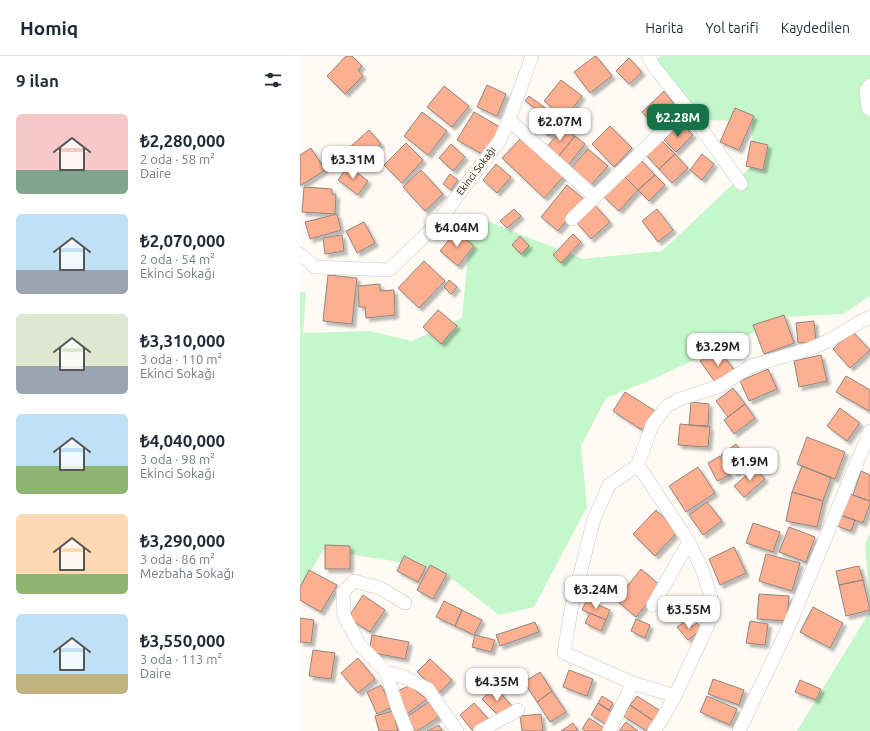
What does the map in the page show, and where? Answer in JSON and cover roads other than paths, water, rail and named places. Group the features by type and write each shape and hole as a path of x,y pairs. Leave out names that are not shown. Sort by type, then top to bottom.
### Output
{"street":[{"name":"Ekinci Sokağı","path":"300,254 315,267 389,270 434,227 500,140 509,120 532,56"},
{"path":"648,56 655,68 687,108 741,184"},
{"path":"870,85 866,90 868,108 870,110"},
{"path":"572,219 687,108"},
{"path":"509,120 595,197"},
{"path":"675,696 633,683 564,653 571,610 594,519 609,485 638,465 652,425 667,406 680,399 720,386 751,366 812,348 870,317"},
{"path":"739,731 789,626 870,431"},
{"path":"638,465 689,542 702,569 711,597 708,625 675,696 654,731"},
{"path":"653,605 689,542"},
{"path":"405,603 380,588 354,581 343,592 344,616 360,645 386,672 407,731"},
{"path":"386,672 404,677 428,690 457,731"},
{"path":"609,731 633,683"},
{"path":"480,731 518,710"}]}
